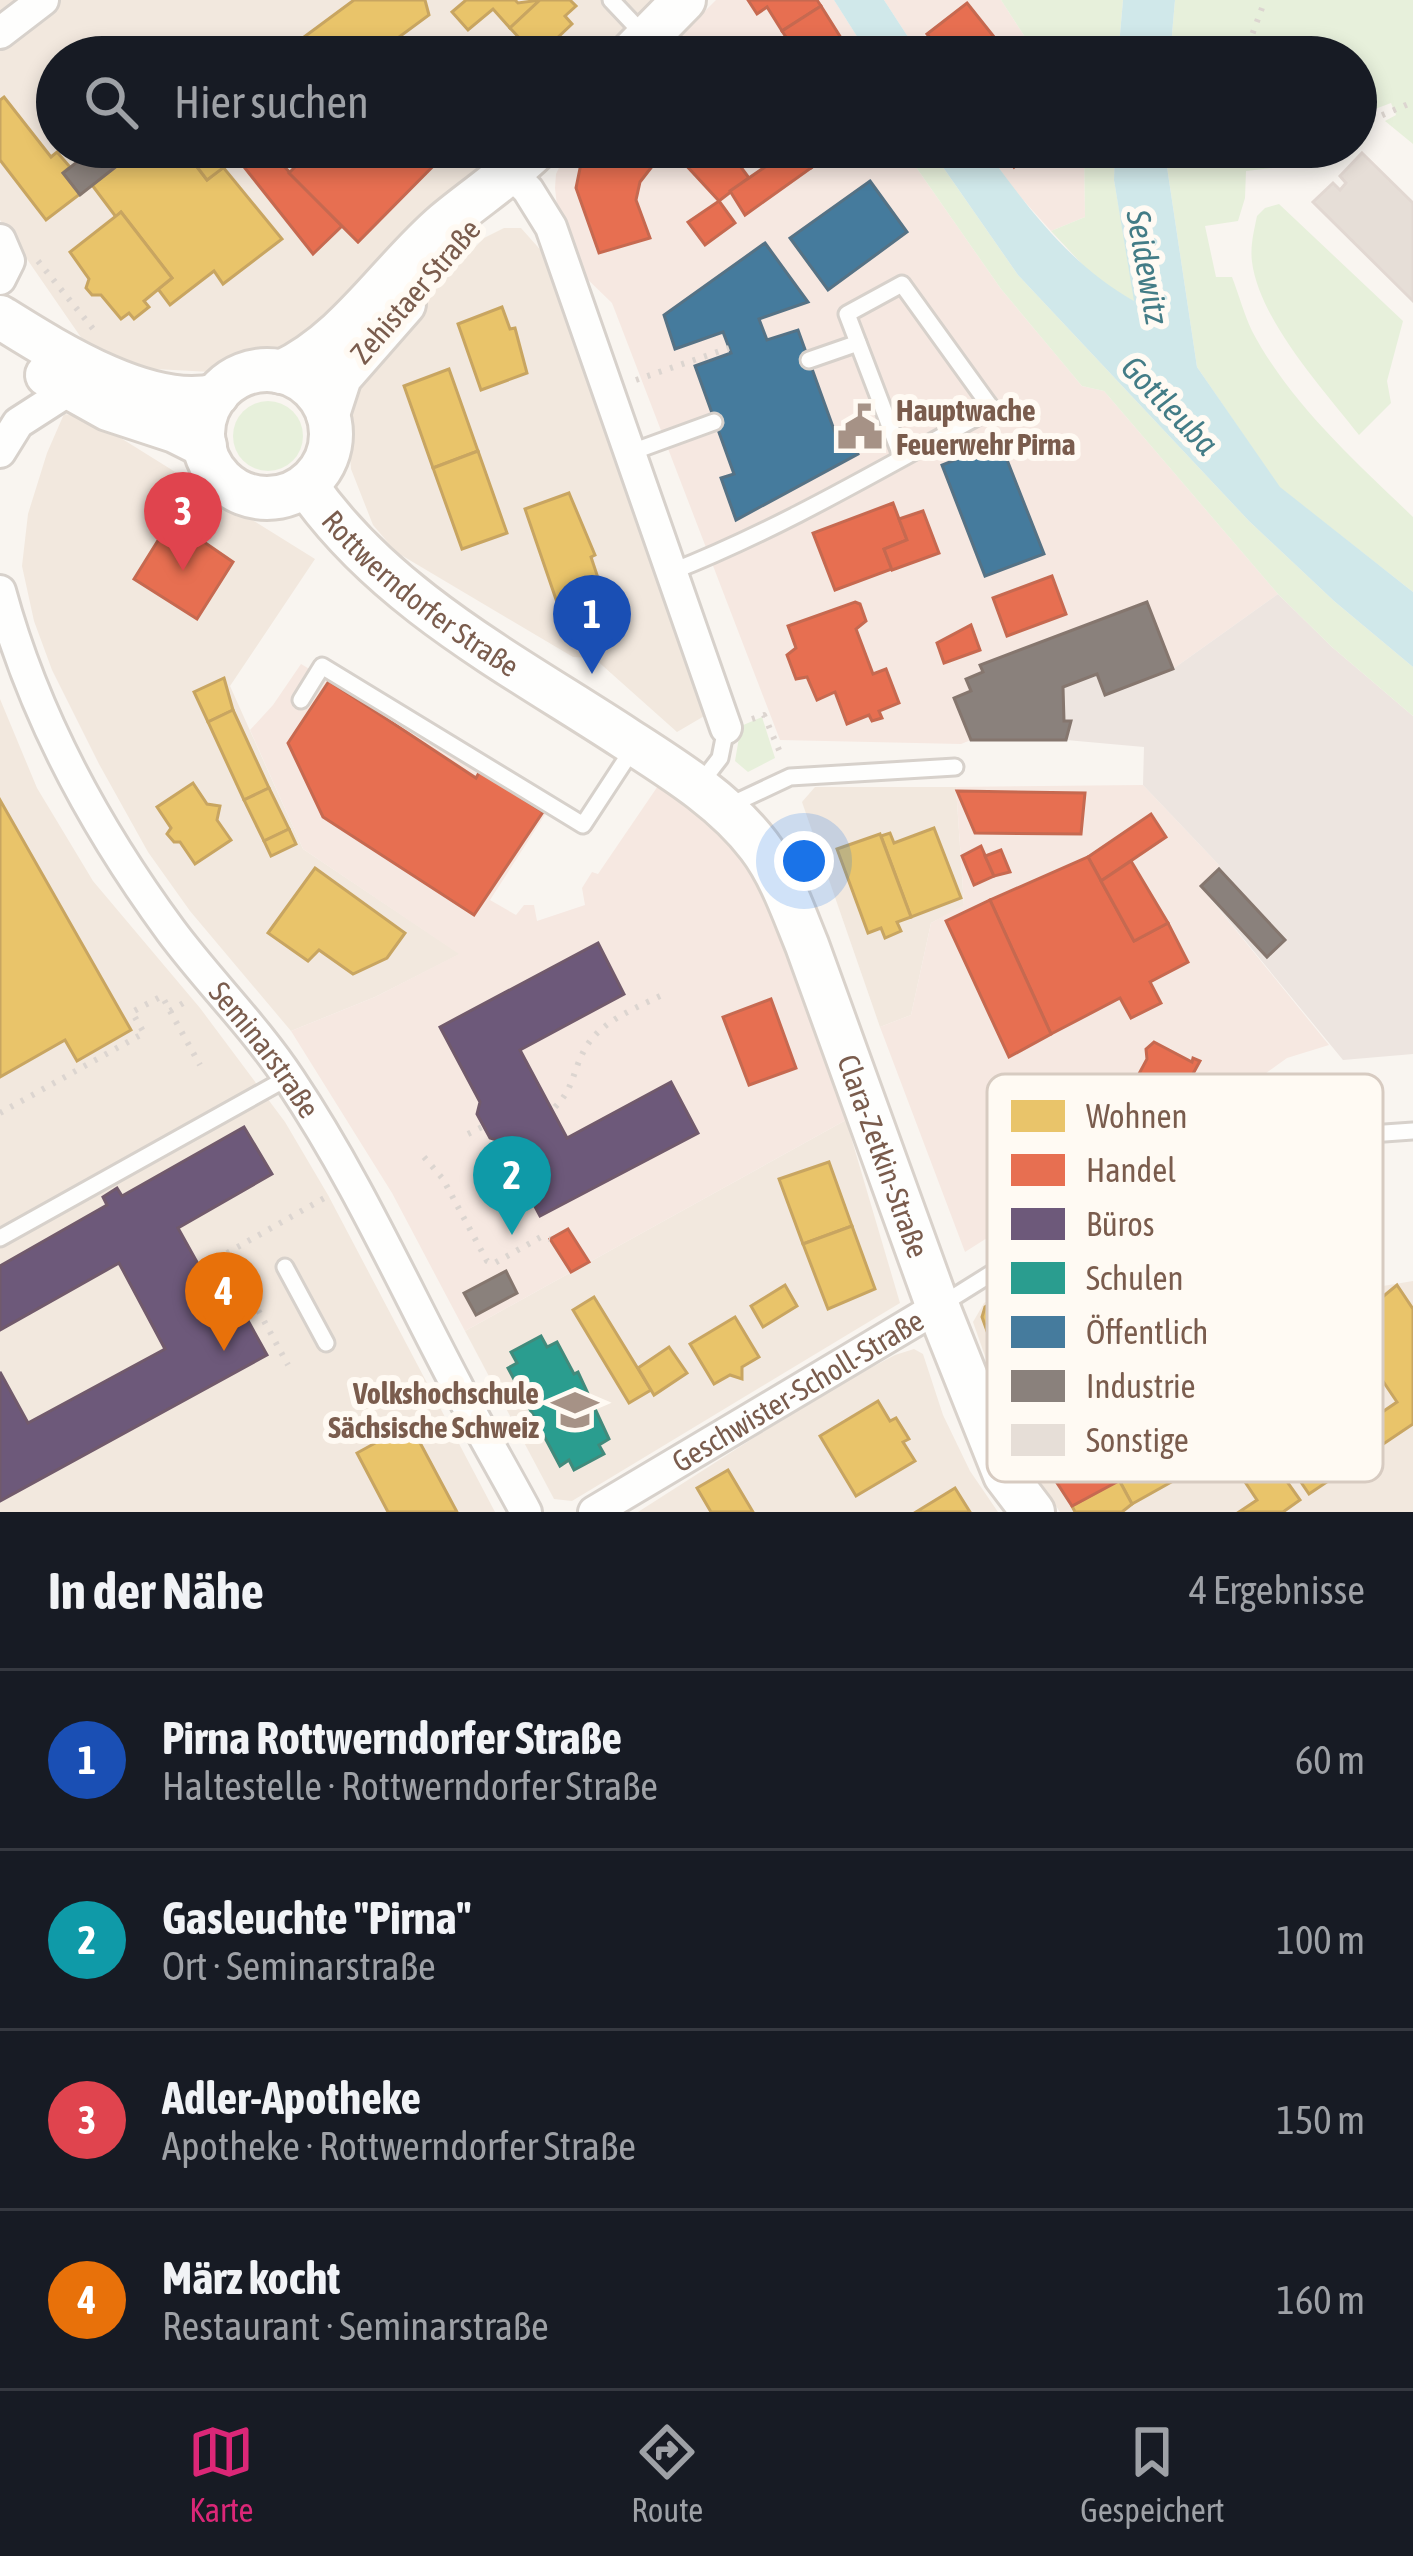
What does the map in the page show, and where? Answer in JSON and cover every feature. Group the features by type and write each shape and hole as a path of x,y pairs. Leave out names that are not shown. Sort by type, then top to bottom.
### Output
{"main road":[{"path":"650,36 685,0"},
{"name":"Zehistaer Straße","path":"281,372 318,349 444,224 515,168"},
{"name":"Zehistaer Straße","path":"328,414 334,388 356,356 462,244 519,168"},
{"path":"0,317 99,372 171,398 217,395 243,376 262,371 281,372 310,387 328,414 331,435 327,456 306,485 276,498 245,494 218,476 205,446 204,426 217,395"},
{"path":"0,347 108,409 176,430 205,446"},
{"name":"Rottwerndorfer Straße","path":"306,485 349,540 424,608 711,797"},
{"name":"Clara-Zetkin-Straße","path":"711,797 759,846 784,886 987,1430"},
{"name":"Clara-Zetkin-Straße","path":"1010,1482 1033,1512"}],"street":[{"path":"0,33 43,0"},
{"path":"526,168 528,190 551,227 726,728"},
{"path":"0,452 18,424 67,387"},
{"name":"Seminarstraße","path":"0,591 27,677 71,773 136,879 289,1077 358,1191 526,1512"},
{"name":"Geschwister-Scholl-Straße","path":"594,1512 938,1307"}],"lane":[{"path":"611,0 631,36"},
{"path":"671,572 743,544 902,458 992,409 902,284 847,314 902,458"},
{"path":"809,360 858,343"},
{"path":"629,453 714,422"},
{"path":"301,700 322,666 583,825 636,745"},
{"path":"726,728 711,797 736,799 790,777 955,767"},
{"path":"0,1238 289,1077"},
{"path":"1383,1133 1413,1131"},
{"path":"285,1267 326,1343"},
{"path":"938,1307 987,1276"}],"path":[{"path":"1252,36 1265,0"},
{"path":"1377,117 1413,102"},
{"path":"3,260 32,253 99,337"},
{"path":"608,389 729,348"},
{"path":"726,728 764,715 790,777"},
{"path":"170,1011 214,985"},
{"path":"555,1107 571,1092 588,1043 608,1023 666,993"},
{"path":"0,1113 144,1033 132,1012 162,996 200,1065"},
{"path":"468,1134 484,1126"},
{"path":"424,1157 443,1179 487,1261 493,1264 541,1238 550,1239"},
{"path":"200,1267 293,1216"},
{"path":"227,1253 288,1365"}],"shaded area":[{"path":"0,0 653,0 618,36 36,36 36,168 489,168 319,334 270,358 211,372 136,368 89,349 0,220"},
{"path":"716,0 834,0 857,36 680,36"},
{"path":"884,0 1001,0 1024,36 907,36"},
{"path":"559,168 917,168 1001,289 1082,386 1104,391 1278,594 1173,669 1147,602 981,664 983,672 966,679 971,691 954,698 971,740 961,744 780,740 612,303 580,272 557,206"},
{"path":"999,168 1084,168 1085,217 1051,231"},
{"path":"504,228 521,228 545,255 706,715 677,732 594,658 573,657 396,552 373,525 351,469 348,432 355,390 372,352 484,238"},
{"path":"64,414 87,417 315,559 230,686 303,849 460,954 375,997 291,1031 190,911 148,852 99,764 52,670 34,621 22,566 28,514"},
{"path":"1278,594 1413,716 1413,1054 1343,1060 1200,886 1220,866 1143,785 1144,747 1066,740 1070,722 1064,721 1063,687 1097,674 1106,694 1173,669"},
{"path":"301,664 548,810 490,900 516,915 524,905 534,905 537,921 585,905 582,888 592,872 598,874 662,780 716,827 748,868 771,914 846,1120 465,1331 392,1193 291,1031 375,997 459,954 303,849 250,730"},
{"path":"0,699 37,788 93,881 200,1008 285,1122 495,1512 0,1512"},
{"path":"1143,785 1220,866 1200,886 1329,1045 1287,1058 1265,1074 987,1074 987,1238 965,1252 880,1027 911,1015 931,923 964,905 956,787"},
{"path":"815,787 956,787 964,906 931,923 911,1015 880,1027 802,802"},
{"path":"846,1120 900,1303 572,1501 554,1499 465,1331"},
{"path":"1413,1281 1413,1512 1060,1512 1040,1482 1383,1482 1383,1286"},
{"path":"987,1301 987,1362 973,1322"},
{"path":"914,1349 923,1354 943,1415 970,1471 998,1512 638,1512 827,1391"}],"green space":[{"path":"1001,0 1123,0 1120,36 1024,36"},
{"path":"1175,0 1413,0 1413,144 1385,121 1396,115 1391,103 1377,108 1377,36 1172,36"},
{"path":"917,168 944,168 1018,275 1249,521 1413,667 1413,716 1278,594 1104,391 1082,386 1001,289"},
{"path":"1084,168 1114,168 1135,302 1097,280 1051,231 1085,217"},
{"path":"1167,168 1273,168 1246,171 1238,221 1205,226 1216,277 1232,277 1252,331 1304,407 1413,517 1413,592 1279,487 1197,367"},
{"path":"1279,204 1403,321 1387,381 1391,403 1359,435 1280,331 1257,284 1252,256 1257,216"},
{"path":"268,401 293,411 303,436 293,461 268,471 243,461 233,436 243,411"},
{"path":"762,717 775,758 748,772 735,761 741,726"}],"water":[{"path":"834,0 884,0 907,36 857,36"},
{"path":"1123,0 1175,0 1172,36 1120,36"},
{"path":"944,168 1000,168 1070,252 1134,301 1114,168 1167,168 1197,367 1280,487 1413,592 1413,667 1249,521 1018,275"}],"building: Wohnen":[{"path":"354,0 425,0 429,15 400,36 305,36"},
{"path":"466,0 540,0 510,28 493,9 468,30 452,12"},
{"path":"540,0 570,0 576,6 565,16 572,24 559,36 517,36 510,28"},
{"path":"4,97 36,138 36,168 69,168 63,173 80,194 46,220 0,160 0,100"},
{"path":"114,168 198,168 207,180 224,168 282,239 223,284 214,271 170,305 158,289 172,278 121,212 116,217 92,185"},
{"path":"198,168 223,168 207,180"},
{"path":"121,212 172,278 144,301 149,307 134,319 129,313 121,319 101,295 92,295 86,288 89,279 70,252"},
{"path":"502,307 510,329 515,328 527,373 481,390 458,324"},
{"path":"449,369 478,451 433,468 404,386"},
{"path":"478,451 507,533 462,549 433,468"},
{"path":"569,493 595,555 591,557 604,596 560,611 525,509"},
{"path":"224,678 233,710 208,722 194,692"},
{"path":"233,710 269,788 244,800 208,722"},
{"path":"193,783 207,804 220,806 217,820 231,840 195,864 180,842 167,834 171,828 157,807"},
{"path":"269,788 289,829 264,841 244,800"},
{"path":"0,800 131,1030 77,1061 65,1040 0,1077"},
{"path":"934,828 961,898 911,917 881,836 890,833 894,843"},
{"path":"289,829 296,844 271,856 264,841"},
{"path":"880,834 911,917 897,922 901,931 885,938 881,928 868,933 837,849"},
{"path":"315,868 405,933 387,958 353,974 319,950 308,961 268,933"},
{"path":"829,1162 852,1226 803,1244 779,1179"},
{"path":"852,1226 875,1289 828,1309 803,1244"},
{"path":"785,1285 797,1306 763,1327 751,1306"},
{"path":"1397,1285 1413,1309 1413,1424 1383,1444 1383,1412 1397,1402 1383,1381 1383,1297"},
{"path":"594,1297 651,1390 629,1403 573,1310"},
{"path":"735,1317 759,1357 742,1367 742,1379 730,1375 714,1384 690,1344"},
{"path":"669,1347 687,1373 654,1395 638,1368"},
{"path":"878,1401 909,1439 903,1442 915,1461 856,1496 820,1436"},
{"path":"410,1424 457,1512 388,1512 357,1453"},
{"path":"728,1470 753,1512 711,1512 697,1488"},
{"path":"1115,1482 1120,1482 1132,1504 1122,1512 1075,1512 1072,1506"},
{"path":"1120,1482 1171,1482 1132,1504"},
{"path":"1245,1482 1287,1482 1300,1500 1283,1512 1239,1512 1257,1500"},
{"path":"1301,1482 1327,1482 1309,1494"},
{"path":"955,1488 970,1512 916,1512"}],"building: Handel":[{"path":"748,0 817,0 821,6 782,31 767,7 757,14"},
{"path":"967,3 993,36 929,36"},
{"path":"821,6 840,36 785,36 782,31"},
{"path":"245,168 285,168 342,226 313,254"},
{"path":"294,168 431,168 358,242 289,173"},
{"path":"580,168 651,168 640,182 636,200 650,238 599,253 576,188"},
{"path":"689,168 742,168 749,178 719,201"},
{"path":"764,168 811,168 745,215 730,191"},
{"path":"719,201 735,223 705,245 688,222"},
{"path":"893,503 907,540 884,549 892,569 835,590 813,533"},
{"path":"923,511 939,553 892,570 884,549 907,540 899,519"},
{"path":"167,526 187,539 191,533 233,562 197,619 134,579"},
{"path":"1052,576 1066,614 1007,636 993,598"},
{"path":"855,602 866,621 856,629 873,674 886,669 899,703 879,711 882,718 872,721 869,715 847,724 835,692 817,700 807,677 796,679 787,655 796,648 788,626"},
{"path":"971,625 980,650 944,663 937,643"},
{"path":"329,681 476,778 480,771 543,812 474,915 323,817 288,743"},
{"path":"957,791 1085,793 1081,834 975,833"},
{"path":"1151,814 1166,837 1101,881 1088,857"},
{"path":"981,846 994,876 974,885 962,856"},
{"path":"1001,850 1010,872 994,876 985,856"},
{"path":"1088,857 1134,941 1168,923 1188,962 1150,982 1161,1003 1131,1018 1120,998 1051,1034 990,900"},
{"path":"1131,861 1168,923 1134,941 1101,881"},
{"path":"990,900 1051,1034 1009,1057 946,921"},
{"path":"771,999 796,1068 749,1085 723,1017"},
{"path":"1154,1042 1192,1062 1193,1058 1200,1061 1193,1074 1139,1074 1147,1059 1146,1049"},
{"path":"568,1229 589,1262 571,1272 550,1239"},
{"path":"1056,1482 1117,1482 1072,1506"}],"building: Büros":[{"path":"598,943 624,994 520,1050 567,1138 671,1082 698,1133 540,1216 500,1141 490,1138 477,1114 480,1102 440,1027"},
{"path":"244,1127 272,1174 178,1228 227,1316 241,1308 267,1355 0,1501 0,1372 28,1423 165,1349 119,1263 0,1330 0,1266 107,1205 103,1197 117,1188 122,1196"}],"building: Schulen":[{"path":"541,1336 547,1347 557,1342 574,1374 578,1372 609,1439 599,1445 604,1454 574,1470 569,1460 560,1466 508,1368 517,1363 511,1352"}],"building: Öffentlich":[{"path":"870,181 907,232 828,290 790,238"},
{"path":"765,243 808,302 759,319 767,340 798,330 837,438 850,433 858,454 736,520 721,478 734,474 695,366 731,353 723,332 675,349 664,315"},
{"path":"1000,442 1044,554 985,576 942,465"}],"building: Industrie":[{"path":"69,168 114,168 80,195 63,173"},
{"path":"1147,602 1173,669 1105,695 1097,674 1063,687 1064,721 1071,721 1066,740 971,740 954,698 971,691 966,679 983,672 980,665"},
{"path":"1219,869 1285,940 1267,957 1201,886"},
{"path":"506,1271 517,1293 476,1315 464,1293"}],"building: Sonstige":[{"path":"1348,168 1377,168 1413,203 1413,301 1313,202 1333,183 1340,190 1346,183 1340,176"}],"place":[{"name":"Hauptwache Feuerwehr Pirna","path":"860,427"},
{"name":"Adler-Apotheke","path":"183,571"},
{"name":"Pirna Rottwerndorfer Straße","path":"592,674"},
{"name":"Gasleuchte \"Pirna\"","path":"512,1235"},
{"name":"März kocht","path":"224,1351"},
{"name":"Volkshochschule Sächsische Schweiz","path":"575,1410"}],"water label":[{"name":"Seidewitz","path":"1148,267"},
{"name":"Gottleuba","path":"1170,405"}]}
